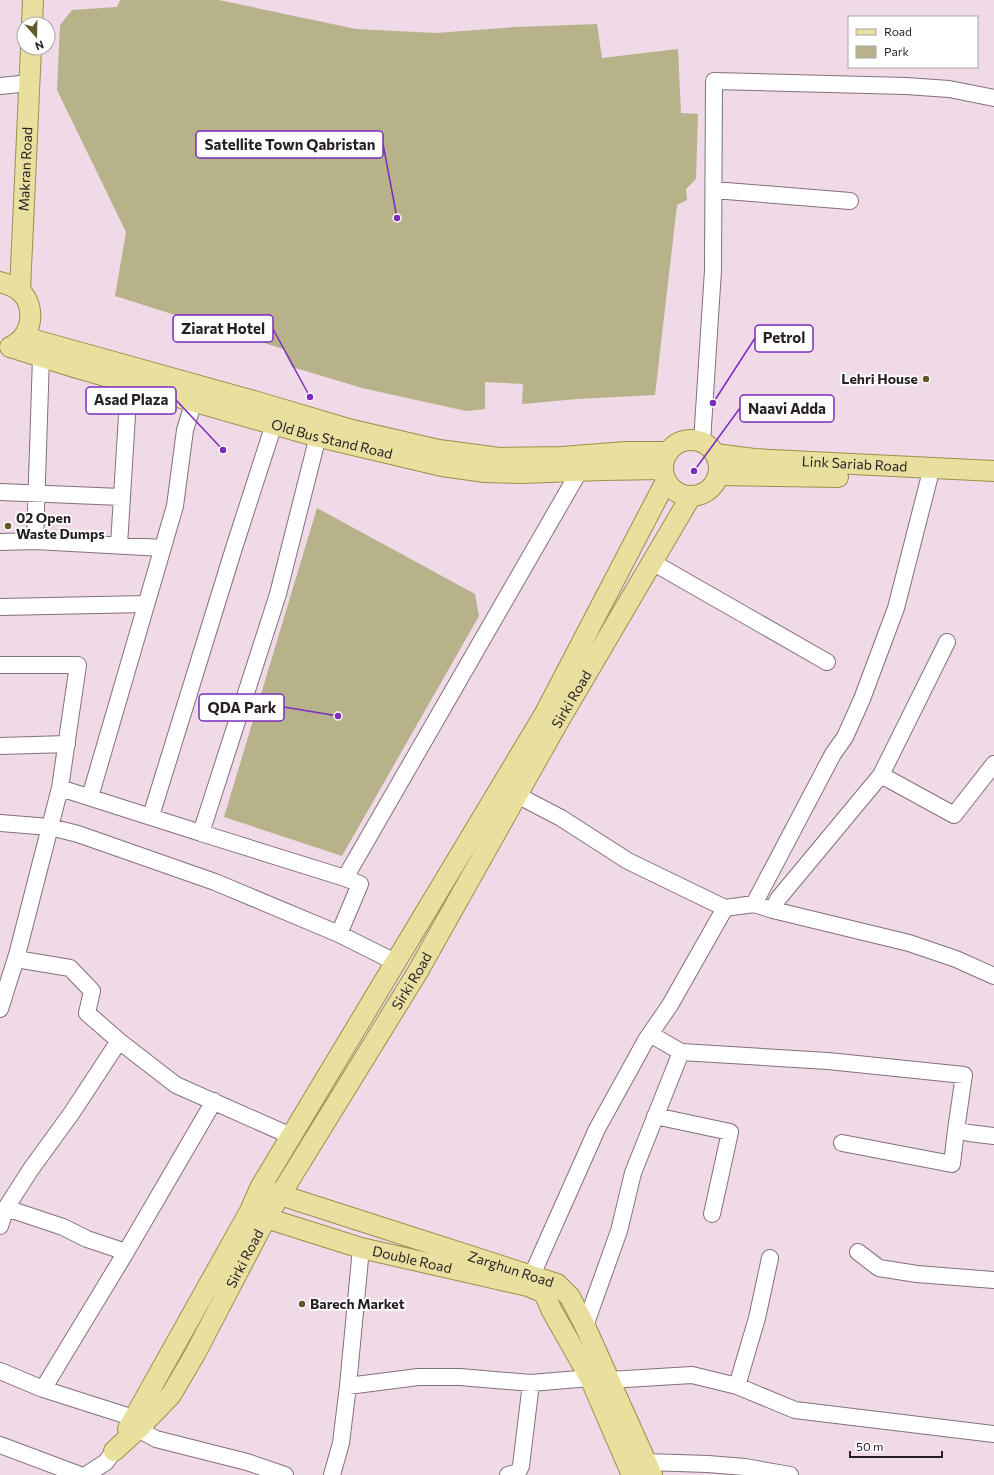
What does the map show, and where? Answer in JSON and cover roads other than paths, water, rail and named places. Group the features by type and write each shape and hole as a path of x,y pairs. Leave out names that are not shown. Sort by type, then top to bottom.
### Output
{"main road":[{"path":"32,16 33,0"},
{"name":"Makran Road","path":"20,290 31,56"},
{"path":"0,282 11,285 20,290 26,298 30,308 31,318 29,328 11,345"},
{"name":"Old Bus Stand Road","path":"11,345 41,357 274,424 442,466 485,472 515,473 666,467"},
{"name":"Old Bus Stand Road","path":"11,345 254,401 352,430 439,450 499,458 562,457 626,452 666,467"},
{"path":"693,440 709,448 719,464 718,475 713,486 697,496 676,492 670,488 666,467 675,445 683,441 693,440"},
{"name":"Link Sariab Road","path":"709,448 754,459 994,471"},
{"name":"Sirki Road","path":"258,1214 260,1188 397,963 544,715 666,467"},
{"name":"Link Sariab Road","path":"718,475 929,478 994,481"},
{"name":"Sirki Road","path":"114,1451 136,1424 258,1214 280,1195 417,973 557,724 691,496"},
{"name":"Zarghun Road","path":"260,1188 530,1280 557,1284 570,1297 585,1326 609,1380 643,1471"},
{"name":"Double Road","path":"258,1214 361,1248 530,1280 545,1295 552,1311 643,1471"}],"street":[{"path":"709,448 713,270 714,81 906,86 949,89 994,98"},
{"path":"0,86 30,83"},
{"path":"714,190 850,201"},
{"path":"35,542 41,357"},
{"path":"119,545 128,383"},
{"path":"90,797 175,506 186,430 194,401"},
{"path":"151,816 274,424"},
{"path":"201,833 278,594 318,436"},
{"path":"345,878 580,470"},
{"path":"754,904 833,754 846,737 862,699 896,608 929,478"},
{"path":"0,492 121,497"},
{"path":"0,542 119,545 163,548"},
{"path":"652,562 827,662"},
{"path":"0,607 146,604"},
{"path":"773,910 778,899 882,775 947,642"},
{"path":"0,665 78,665 60,788 17,955 0,1009"},
{"path":"0,746 67,744"},
{"path":"882,775 954,815 994,764"},
{"path":"60,788 360,884 339,934"},
{"path":"517,795 561,818 628,861 724,908 754,904 909,943 956,959 994,976"},
{"path":"0,823 50,827 78,834 215,882 339,934 397,963"},
{"path":"530,1280 597,1129 650,1034 670,1004 724,908"},
{"path":"17,955 22,960 70,968 92,991 87,1013 119,1041 176,1085 292,1136"},
{"path":"650,1034 681,1052 828,1061 964,1075 952,1164 842,1143"},
{"path":"0,1226 6,1208 31,1169 71,1114 119,1041"},
{"path":"585,1326 619,1231 633,1173 681,1052"},
{"path":"43,1389 126,1252 214,1101"},
{"path":"656,1116 730,1132 712,1214"},
{"path":"956,1130 969,1134 994,1136"},
{"path":"6,1208 63,1227 87,1239 126,1252"},
{"path":"332,1475 341,1443 361,1248"},
{"path":"858,1252 879,1268 917,1274 994,1280"},
{"path":"737,1386 757,1318 770,1258"},
{"path":"0,1371 136,1424 156,1440 247,1462 285,1475"},
{"path":"609,1380 692,1375 737,1386 795,1410 994,1434"},
{"path":"348,1386 418,1377 460,1377 531,1383 590,1378"},
{"path":"508,1475 518,1472 521,1466 531,1383"},
{"path":"0,1444 80,1475"},
{"name":"Sirki Road","path":"86,1475 106,1462 114,1451"},
{"path":"643,1471 708,1464 745,1467 790,1475"}],"place":[{"name":"Satellite Town Qabristan","path":"397,218"},
{"name":"Lehri House","path":"926,379"},
{"name":"Ziarat Hotel","path":"310,397"},
{"name":"Petrol","path":"713,403"},
{"name":"Asad Plaza","path":"223,450"},
{"name":"Naavi Adda","path":"694,471"},
{"name":"02 Open Waste Dumps","path":"8,526"},
{"name":"QDA Park","path":"338,716"},
{"name":"Barech Market","path":"302,1304"}]}
